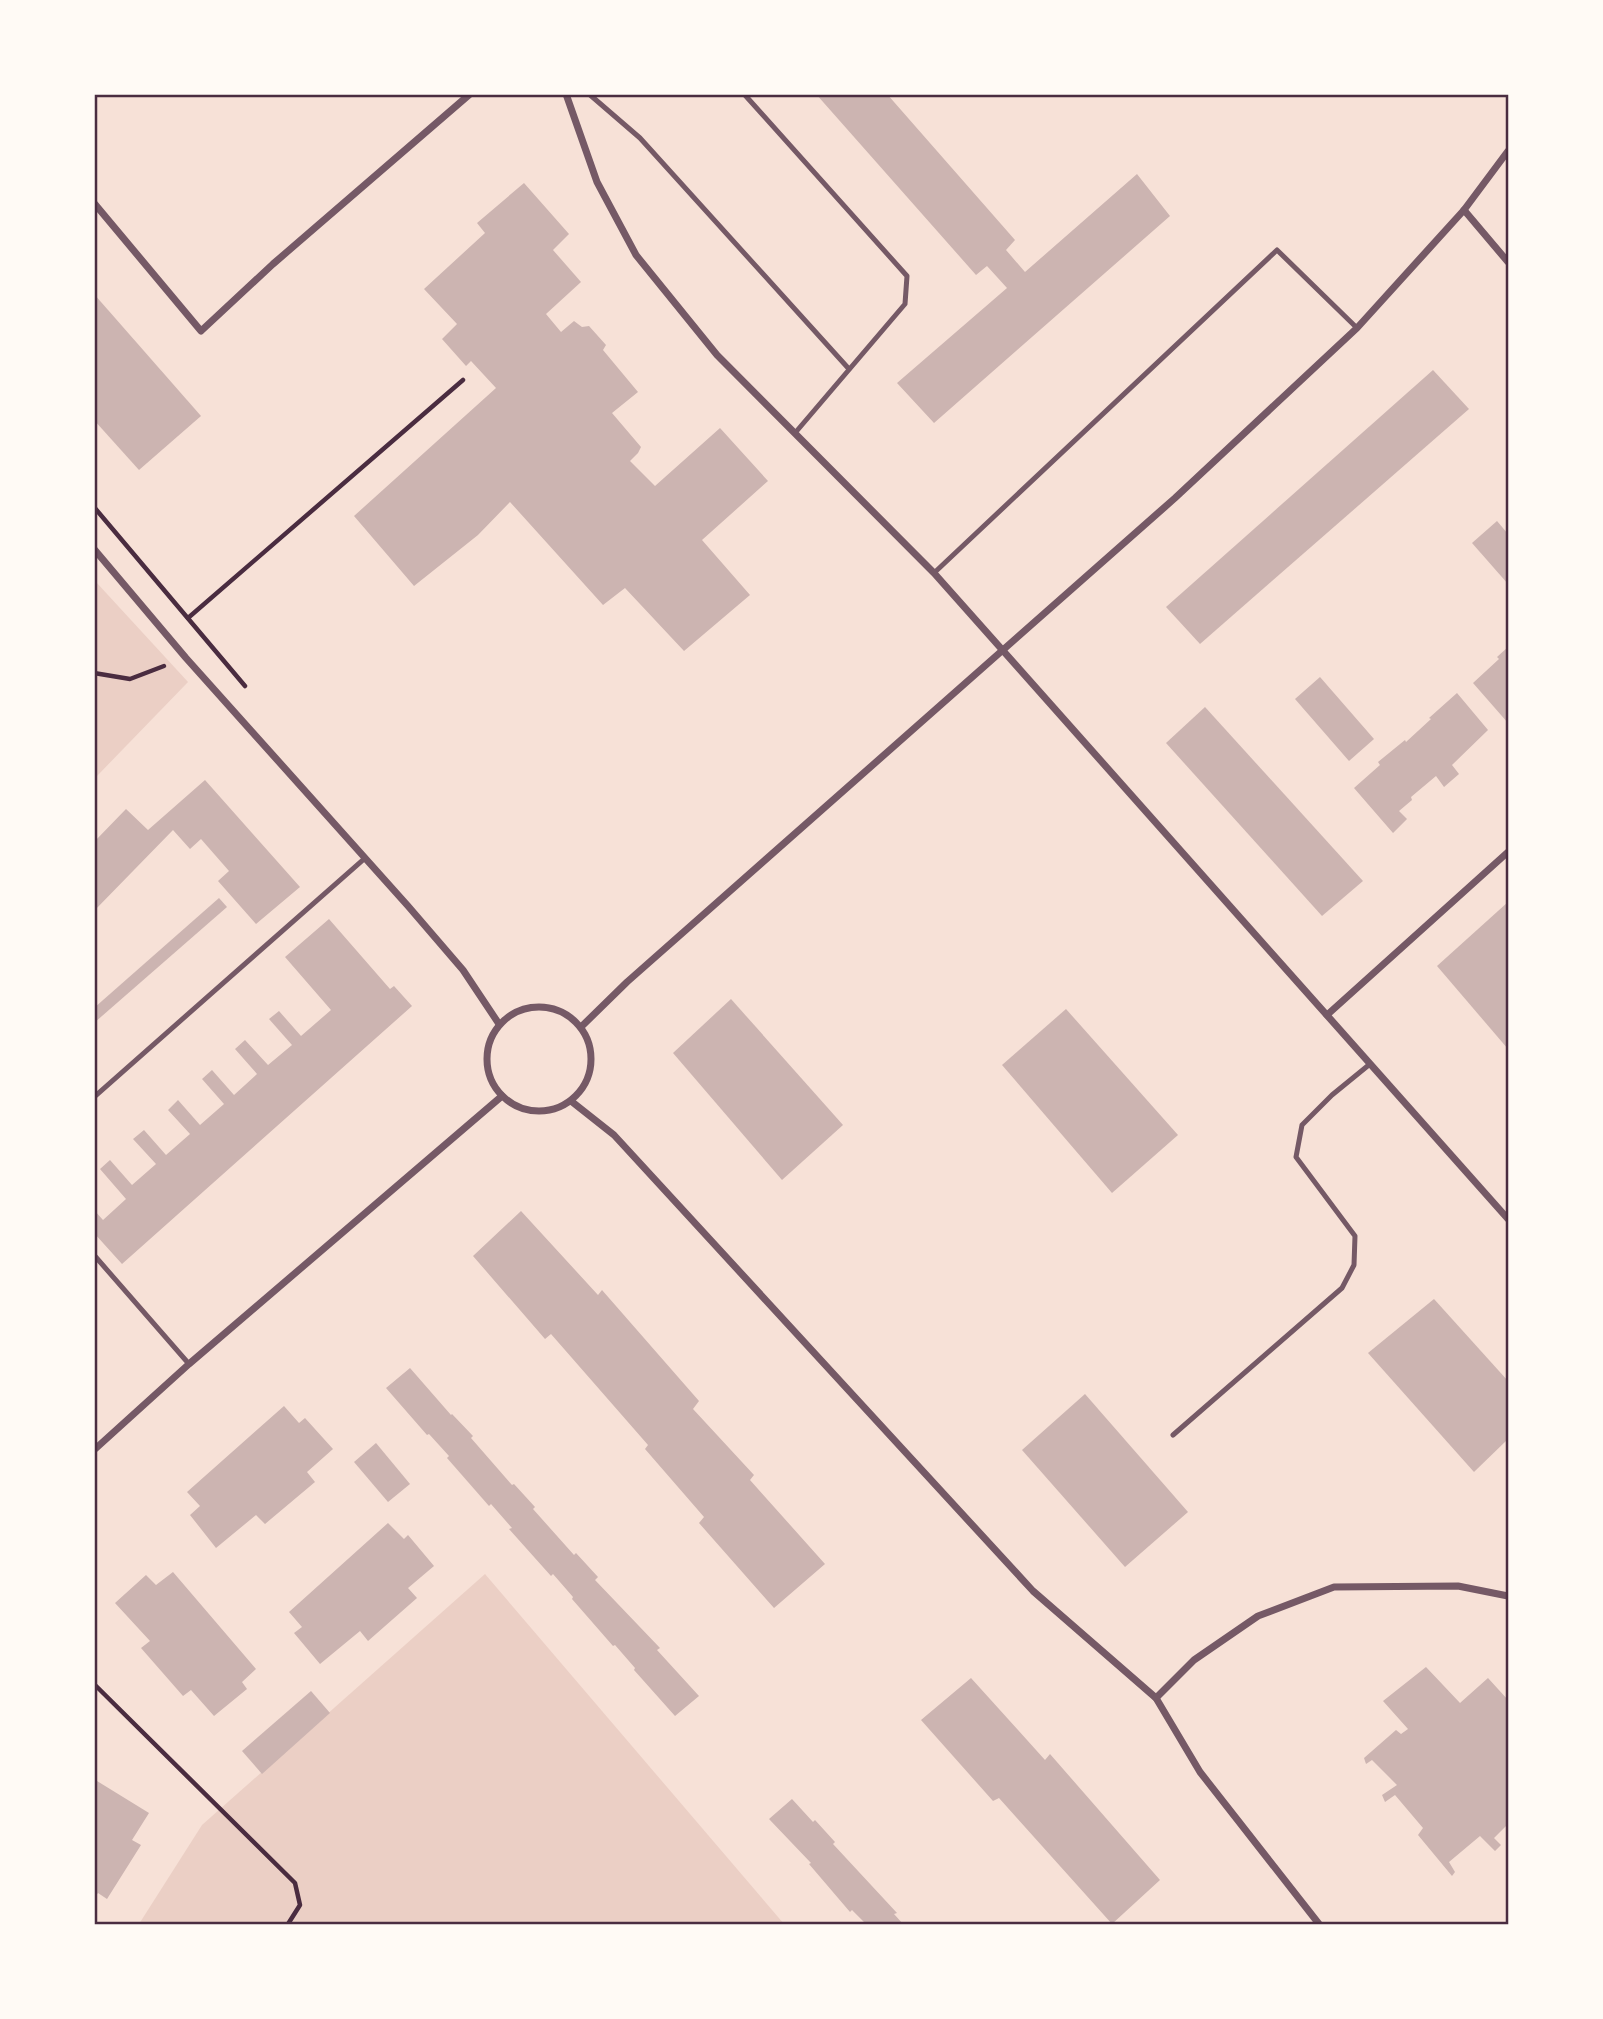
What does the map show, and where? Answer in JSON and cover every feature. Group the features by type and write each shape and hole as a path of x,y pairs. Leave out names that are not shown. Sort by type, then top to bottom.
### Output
{"street":[{"path":"94,204 201,331 273,264 470,94"},
{"path":"566,94 597,182 636,255 717,355 934,573 1508,1219"},
{"path":"581,1027 627,982 1175,498 1357,328 1464,210 1508,151"},
{"path":"1464,210 1508,262"},
{"path":"94,549 186,658 463,970 499,1024"},
{"path":"1327,1015 1508,852"},
{"path":"542,1006 564,1012 581,1027 590,1046 591,1066 584,1086 570,1101 554,1110 535,1111 517,1107 502,1096 490,1080 486,1061 489,1041 499,1024 519,1010 542,1006"},
{"path":"94,1450 188,1364 502,1096"},
{"path":"570,1101 614,1135 1033,1591 1156,1698 1200,1772 1315,1923"},
{"path":"1156,1698 1194,1660 1258,1616 1334,1587 1458,1586 1508,1596"}],"lane":[{"path":"589,94 640,138 849,369"},
{"path":"744,94 907,276 905,304 795,433"},
{"path":"934,573 1277,250 1357,328"},
{"path":"94,1097 365,858"},
{"path":"1172,1435 1342,1288 1354,1265 1355,1236 1296,1157 1302,1125 1332,1095 1370,1064"},
{"path":"94,1255 188,1364"}],"path":[{"path":"188,618 463,380"},
{"path":"94,673 130,679 186,658"},
{"path":"94,1684 295,1883 300,1905 288,1924"}],"shaded area":[{"path":"96,582 188,682 95,778 94,584"},
{"path":"485,1574 784,1924 139,1924 202,1825"}],"building":[{"path":"816,94 887,94 1015,240 1006,250 1025,272 1137,174 1170,216 934,423 897,383 1007,288 987,266 976,275"},
{"path":"524,183 569,234 553,250 581,282 546,314 561,332 574,321 582,327 589,326 606,345 603,350 638,392 612,413 641,447 630,461 655,486 720,428 768,481 702,540 750,595 684,651 625,588 603,605 510,502 478,535 414,586 354,516 496,388 471,361 466,366 442,339 457,324 424,289 485,233 477,223"},
{"path":"94,294 201,416 139,470 94,420"},
{"path":"1433,370 1469,409 1200,644 1166,607"},
{"path":"1497,521 1508,534 1508,584 1472,543"},
{"path":"1508,647 1508,723 1473,683"},
{"path":"1320,677 1374,739 1349,761 1295,699"},
{"path":"1457,693 1488,730 1452,765 1459,774 1444,787 1436,776 1411,797 1412,800 1399,811 1407,819 1393,833 1354,788 1380,765 1378,762 1405,740 1406,742"},
{"path":"1205,707 1363,881 1322,916 1166,743"},
{"path":"205,780 300,887 256,924 218,881 229,871 201,839 190,849 173,830 94,911 94,842 126,809 148,830"},
{"path":"219,898 227,907 94,1023 94,1008"},
{"path":"1508,902 1508,1049 1437,966"},
{"path":"329,919 390,989 394,986 412,1006 122,1264 94,1233 94,1210 103,1220 126,1199 100,1169 110,1160 132,1185 156,1164 133,1139 144,1130 166,1155 190,1134 168,1110 178,1100 200,1125 224,1104 202,1079 212,1070 234,1095 257,1074 235,1049 245,1040 268,1065 292,1045 269,1019 279,1011 301,1036 331,1010 285,957"},
{"path":"731,999 843,1125 782,1180 673,1053"},
{"path":"1066,1009 1178,1135 1112,1193 1002,1065"},
{"path":"521,1211 598,1295 602,1290 699,1401 693,1409 754,1475 750,1480 825,1564 774,1608 699,1523 704,1517 645,1449 648,1445 551,1334 545,1339 473,1256"},
{"path":"1434,1299 1508,1381 1508,1439 1474,1472 1368,1353"},
{"path":"410,1368 473,1436 471,1438 535,1507 533,1509 574,1555 576,1553 598,1577 595,1580 660,1648 657,1650 699,1696 675,1716 553,1574 551,1576 509,1529 512,1528 491,1504 489,1506 447,1458 449,1456 386,1388"},
{"path":"1085,1394 1188,1512 1125,1567 1022,1450"},
{"path":"284,1406 299,1423 305,1418 333,1449 307,1472 315,1482 265,1524 256,1515 216,1548 190,1515 200,1506 187,1492"},
{"path":"376,1443 410,1484 388,1502 354,1462"},
{"path":"388,1523 404,1539 408,1535 434,1566 408,1588 417,1598 368,1641 360,1631 320,1664 294,1633 302,1627 289,1612"},
{"path":"173,1572 256,1669 242,1682 247,1689 214,1716 191,1690 183,1696 141,1648 150,1641 115,1603 146,1575 156,1585"},
{"path":"1426,1667 1460,1703 1488,1678 1508,1700 1508,1824 1494,1838 1501,1845 1495,1851 1480,1836 1449,1862 1455,1872 1452,1876 1418,1835 1423,1828 1395,1795 1385,1802 1382,1795 1397,1785 1372,1760 1366,1764 1364,1758 1396,1730 1401,1734 1408,1729 1383,1701"},
{"path":"971,1678 1045,1760 1050,1754 1160,1880 1112,1924 999,1798 993,1801 921,1720"},
{"path":"311,1691 330,1713 262,1774 242,1751"},
{"path":"97,1781 149,1813 132,1840 141,1845 107,1899 98,1893 94,1898 94,1785"},
{"path":"792,1799 835,1842 833,1844 897,1913 894,1914 903,1924 866,1924 852,1910 850,1912 809,1864 811,1863 769,1819"}]}
